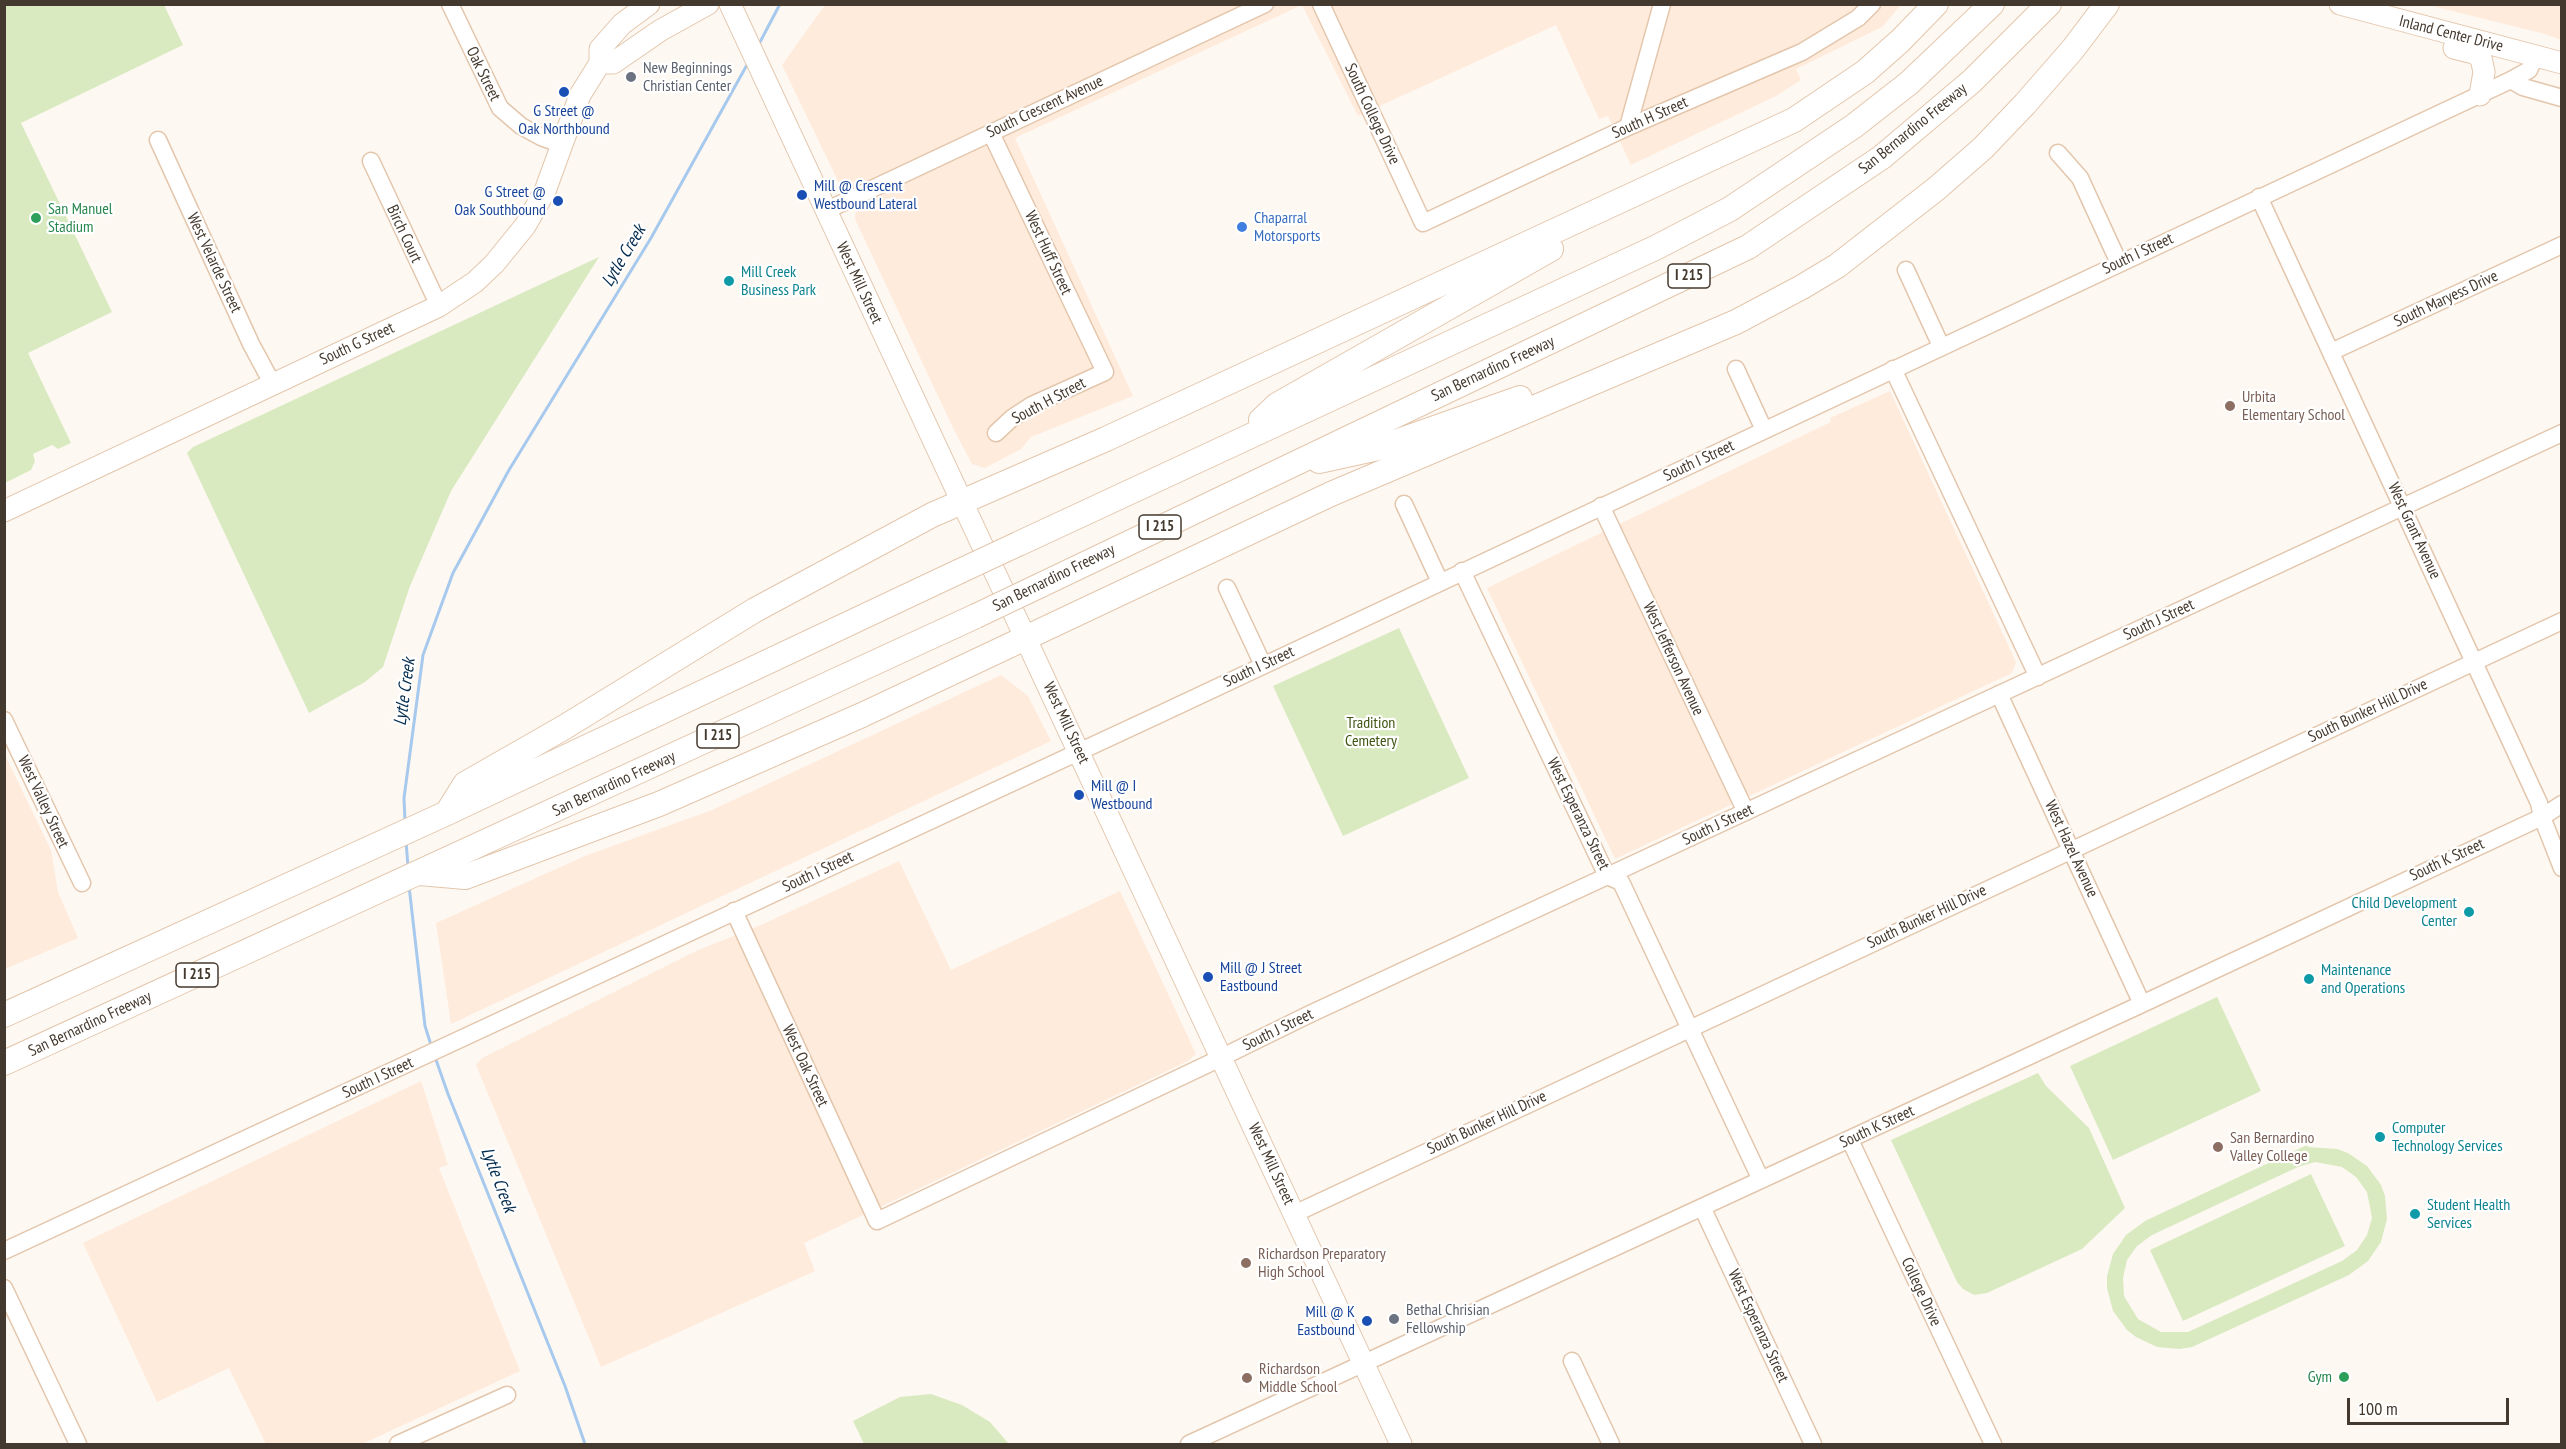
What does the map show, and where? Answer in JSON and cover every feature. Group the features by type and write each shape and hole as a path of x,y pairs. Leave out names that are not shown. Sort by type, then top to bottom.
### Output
{"highway":[{"path":"447,813 465,784 563,728 755,610 932,515 962,504 1769,132 1822,103 1865,72 1900,41 1936,4"},
{"name":"I 215","path":"4,1015 447,813 1238,440 1657,248 1730,209 1854,126 1909,83 1992,4"},
{"name":"San Bernardino Freeway","path":"4,1063 420,873 463,866 1279,470 1748,247 1882,157 1972,81 2049,4"},
{"path":"463,866 659,804 862,715 1331,494 1736,322 1837,266 1983,148 2050,77 2107,4"},
{"path":"1238,440 1277,405 1571,238 1747,151 1769,132"},
{"path":"1279,470 1378,448 1536,393 1668,341 1773,293 1878,235"}],"main road":[{"name":"South G Street","path":"4,511 439,306 475,282 494,264 525,226 545,191 580,94 600,63 600,49 622,24 649,4"},
{"path":"600,63 613,63 654,34 708,4"},
{"name":"West Mill Street","path":"730,4 1401,1444"},
{"name":"Inland Center Drive","path":"2340,4 2562,63"},
{"path":"2434,30 2447,46 2474,53 2481,58 2484,72 2480,95"}],"street":[{"name":"Oak Street","path":"450,4 500,108 521,126 563,144"},
{"name":"South Crescent Avenue","path":"825,211 844,200 1265,4"},
{"name":"South College Drive","path":"1321,4 1423,223"},
{"path":"1628,127 1662,4"},
{"name":"South H Street","path":"1423,223 1628,127 1802,52 1858,18 1872,4"},
{"name":"South I Street","path":"4,1251 1079,752 2480,95 2529,70 2535,56"},
{"path":"2511,80 2523,87 2562,98"},
{"name":"West Huff Street","path":"991,133 1105,372"},
{"name":"West Velarde Street","path":"158,140 251,344 272,383"},
{"path":"2058,153 2080,178 2119,263"},
{"name":"Birch Court","path":"371,161 439,306"},
{"name":"West Grant Avenue","path":"2259,197 2539,803 2542,817 2562,868"},
{"name":"South Maryess Drive","path":"2331,352 2562,245"},
{"path":"1906,270 1941,346"},
{"path":"1736,369 1764,430"},
{"path":"1893,369 2038,676"},
{"name":"South H Street","path":"996,433 1012,418 1032,405 1105,372"},
{"name":"South J Street","path":"877,1221 1310,1014 2562,433"},
{"path":"1404,504 1440,582"},
{"name":"West Jefferson Avenue","path":"1601,507 1746,812"},
{"name":"West Esperanza Street","path":"1462,571 1607,876 1621,882 1761,1180"},
{"path":"1227,588 1263,665"},
{"name":"South Bunker Hill Drive","path":"1294,1214 2562,621"},
{"name":"West Hazel Avenue","path":"1999,694 2142,1004"},
{"name":"West Valley Street","path":"4,720 82,883"},
{"name":"South K Street","path":"1190,1444 1218,1438 1364,1365 2542,817 2562,804"},
{"name":"West Oak Street","path":"734,911 877,1221"},
{"name":"College Drive","path":"1850,1140 1993,1444"},
{"name":"West Esperanza Street","path":"1702,1207 1814,1444"},
{"path":"4,1288 78,1444"},
{"path":"1572,1361 1611,1444"},
{"path":"398,1444 507,1395"}],"shaded area":[{"path":"825,5 1302,5 1015,138 1133,396 1031,437 1021,449 985,468 972,464 855,219 856,207 839,183 782,65"},
{"path":"1302,5 1901,5 1882,27 1796,69 1801,80 1776,96 1631,165 1608,116 1599,119 1556,25 1358,116"},
{"path":"2428,5 2561,5 2561,40 2545,34"},
{"path":"1890,391 2016,662 2012,673 1615,859 1487,588 1831,422 1830,418"},
{"path":"1001,675 1028,696 1051,741 451,1024 436,923 585,856 712,810"},
{"path":"4,753 51,850 58,892 78,938 5,969"},
{"path":"899,861 951,970 1120,891 1196,1054 1188,1061 804,1243 815,1271 601,1367 476,1065 482,1058 696,951 761,925"},
{"path":"421,1081 448,1165 439,1168 520,1371 362,1444 266,1444 229,1368 157,1402 83,1243"}],"green space":[{"name":"San Manuel Stadium","path":"5,4 164,5 183,45 21,123 112,312 28,353 71,443 58,449 52,445 33,454 35,461 31,470 5,483"},
{"path":"599,257 451,491 410,586 383,667 365,682 309,713 187,453 193,447"},
{"name":"Tradition Cemetery","path":"1399,628 1469,778 1343,836 1273,686"},
{"path":"2217,997 2261,1091 2113,1160 2070,1066"},
{"path":"2038,1073 2046,1086 2089,1128 2125,1208 2082,1249 1987,1293 1974,1295 1963,1289 1957,1282 1891,1140"},
{"path":"2307,1145 2308,1147 2337,1149 2348,1153 2367,1166 2381,1185 2385,1196 2387,1219 2381,1242 2368,1261 2349,1275 2192,1347 2180,1349 2157,1347 2136,1337 2127,1330 2113,1311 2107,1288 2107,1276 2113,1254 2126,1235 2145,1221","holes":["2315,1162 2342,1167 2356,1177 2367,1192 2372,1218 2367,1235 2357,1250 2342,1261 2188,1332 2161,1332 2138,1319 2124,1296 2123,1278 2127,1260 2137,1246 2152,1235 2298,1167"]},
{"path":"2311,1174 2345,1246 2183,1321 2150,1250"},
{"path":"931,1394 962,1405 990,1422 1009,1444 864,1444 853,1421 900,1397"}],"waterway":[{"name":"Lytle Creek","path":"759,44 780,4"},
{"name":"Lytle Creek","path":"405,822 404,798 423,655 453,573 509,470 651,238 748,63"},
{"name":"Lytle Creek","path":"406,841 408,867"},
{"name":"Lytle Creek","path":"409,886 425,1026 431,1045"},
{"name":"Lytle Creek","path":"435,1057 565,1386 585,1444"}],"place":[{"name":"New Beginnings Christian Center","path":"631,77"},
{"name":"G Street @ Oak Northbound","path":"564,92"},
{"name":"Mill @ Crescent Westbound Lateral","path":"802,195"},
{"name":"G Street @ Oak Southbound","path":"558,201"},
{"name":"San Manuel Stadium","path":"36,218"},
{"name":"Chaparral Motorsports","path":"1242,227"},
{"name":"Mill Creek Business Park","path":"729,281"},
{"name":"Urbita Elementary School","path":"2230,406"},
{"name":"Mill @ I Westbound","path":"1079,795"},
{"name":"Child Development Center","path":"2469,912"},
{"name":"Mill @ J Street Eastbound","path":"1208,977"},
{"name":"Maintenance and Operations","path":"2309,979"},
{"name":"Computer Technology Services","path":"2380,1137"},
{"name":"San Bernardino Valley College","path":"2218,1147"},
{"name":"Student Health Services","path":"2415,1214"},
{"name":"Richardson Preparatory High School","path":"1246,1263"},
{"name":"Bethal Chrisian Fellowship","path":"1394,1319"},
{"name":"Mill @ K Eastbound","path":"1367,1321"},
{"name":"Gym","path":"2344,1377"},
{"name":"Richardson Middle School","path":"1247,1378"}]}
